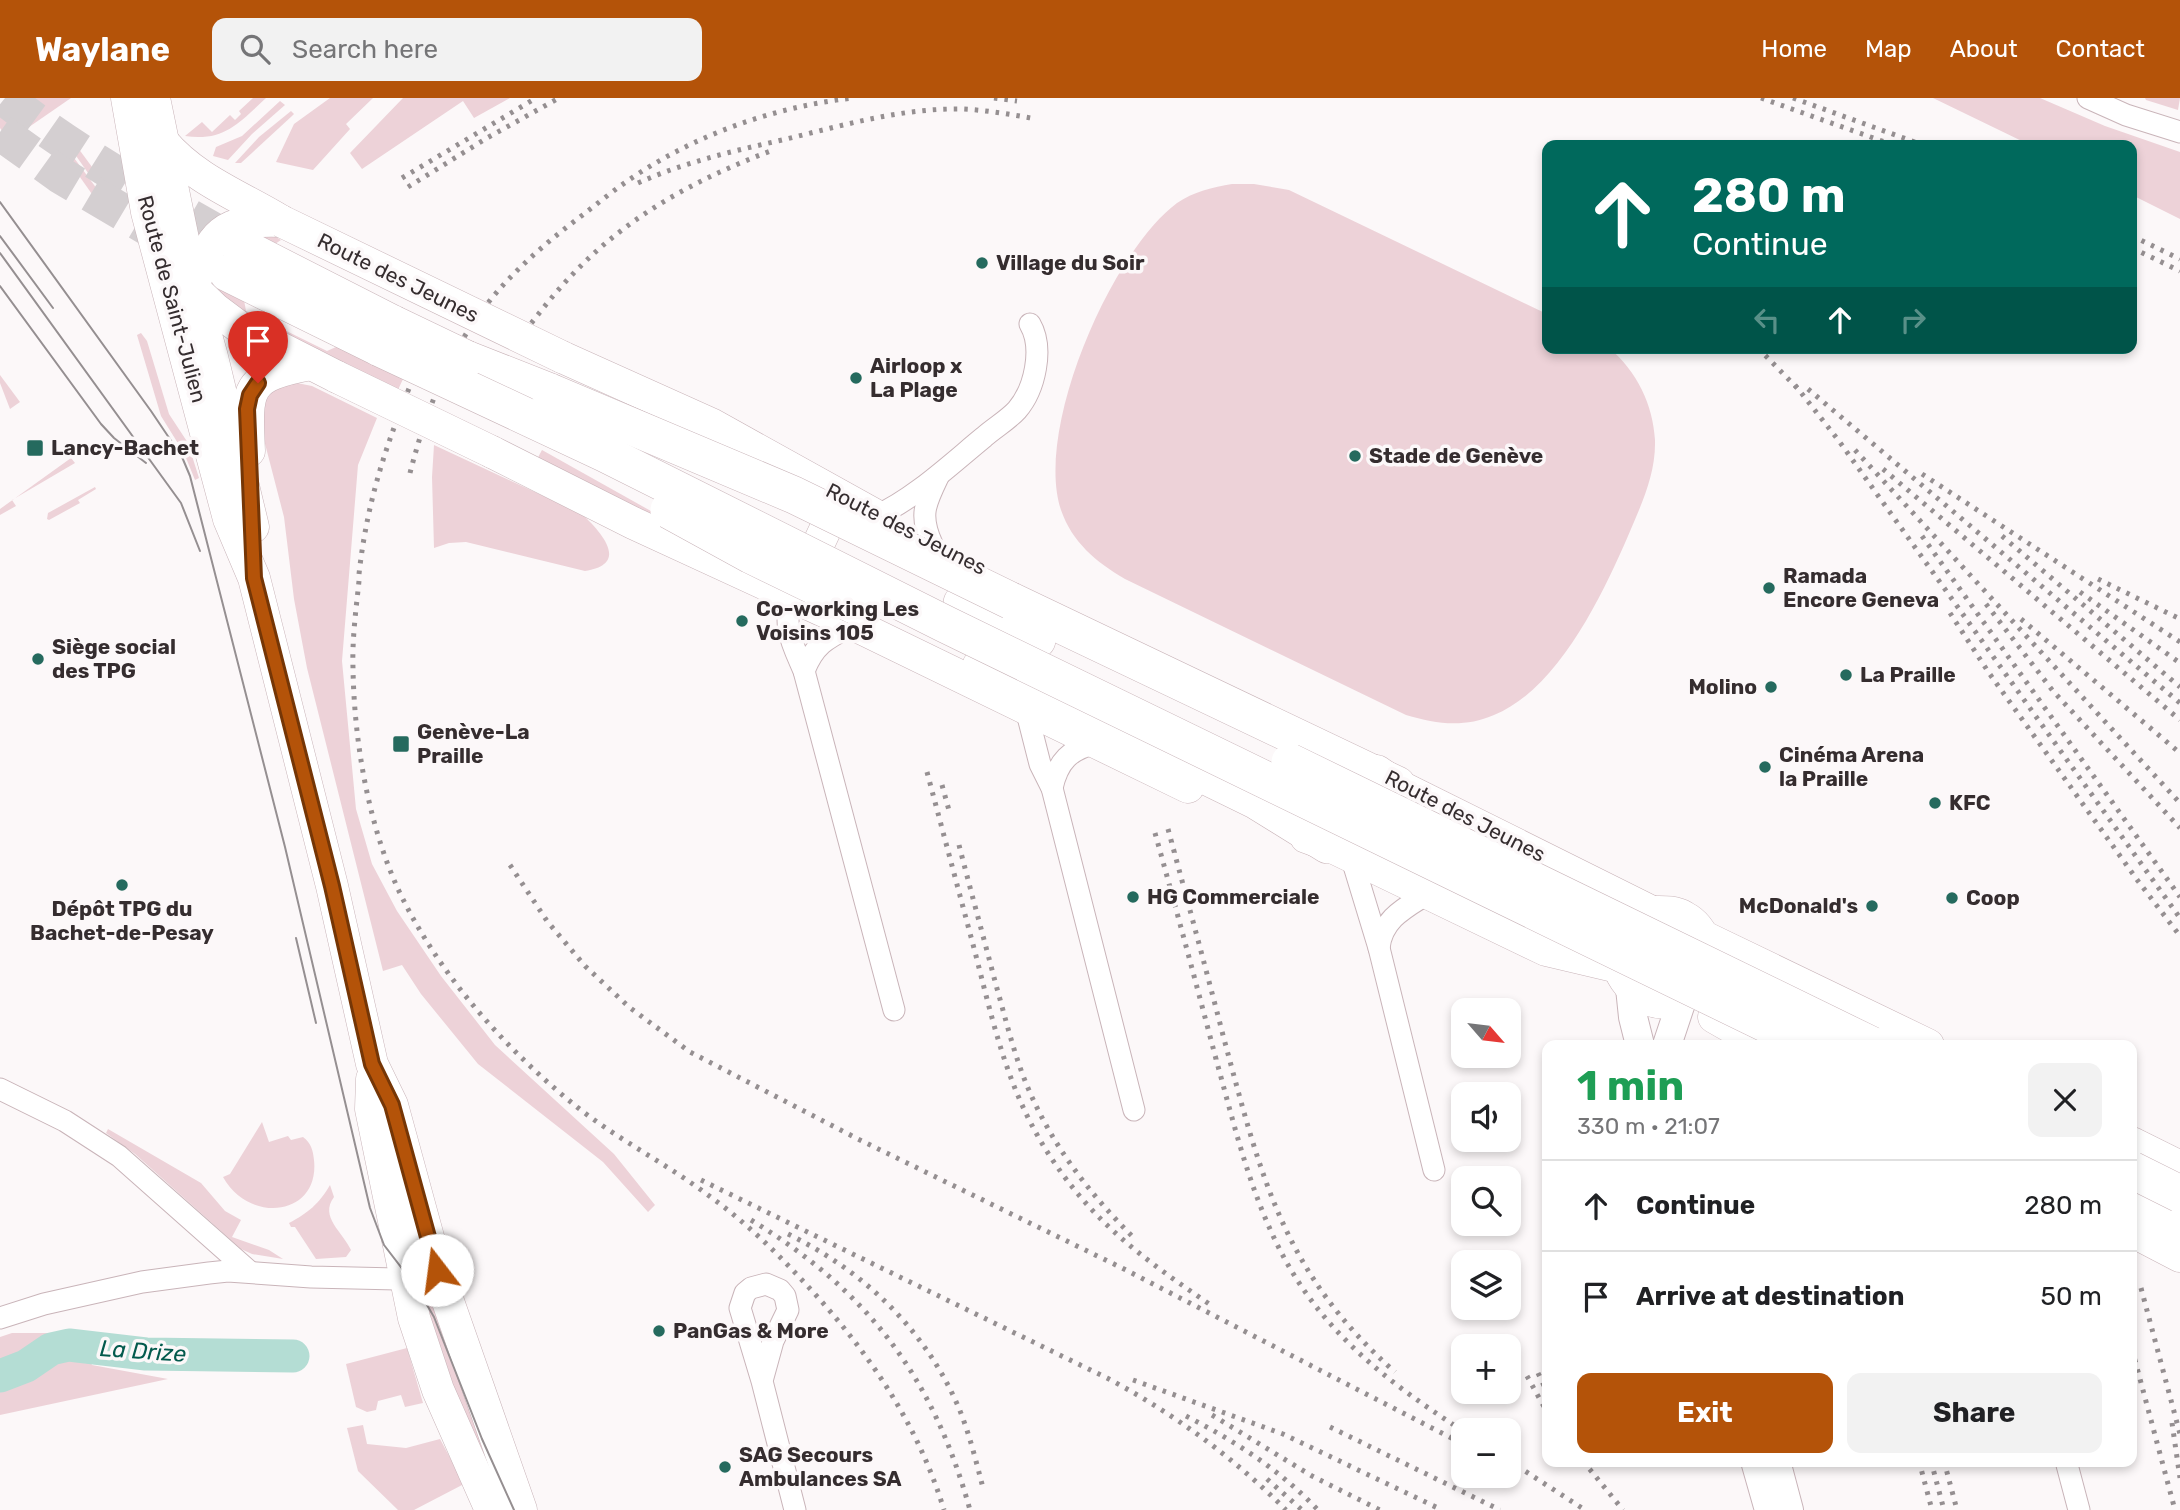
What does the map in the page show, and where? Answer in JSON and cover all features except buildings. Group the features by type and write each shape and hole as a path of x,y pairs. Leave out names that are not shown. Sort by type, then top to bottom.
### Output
{"highway":[{"path":"234,260 387,336 593,466 751,555 1257,801 1339,851"},
{"path":"387,336 466,359 739,470 1397,785"},
{"path":"466,359 542,403 779,519 962,603 1861,1040"},
{"path":"485,399 617,459 945,624 1800,1040"},
{"path":"2137,1156 2180,1194"},
{"path":"2137,1202 2180,1223"}],"main road":[{"name":"Route de Saint-Julien","path":"127,98 148,212 229,519 254,578 332,886 372,1064 392,1105 437,1270 521,1510"},
{"name":"Route de Saint-Julien","path":"155,98 193,288 253,523 254,578"},
{"name":"Route des Jeunes","path":"163,142 178,161 203,179 281,221 550,351 711,424 840,498 1310,728 1397,785 1653,912"},
{"path":"178,326 206,251 214,239 225,230 258,220 281,221"},
{"path":"158,250 215,309 239,327 324,371 633,523 853,625 1250,817 1339,851 1546,950 1624,978 1651,1000 1682,1000 1756,1040"},
{"path":"253,523 247,409 250,395 258,383 270,374 324,371"},
{"path":"793,598 840,498"},
{"path":"1639,1040 1619,943 1631,923 1653,912 1670,912 1683,916 1695,925 1703,936 1707,962 1703,974 1689,995 1682,1000 1668,1040"},
{"path":"1703,936 1918,1040"},
{"name":"Route de Saint-Julien","path":"372,1064 371,1109 414,1318 451,1423 491,1510"},
{"path":"2137,1154 2180,1167"},
{"path":"2137,1234 2180,1256"},
{"path":"1757,1467 1769,1510"},
{"path":"1778,1467 1789,1510"}],"street":[{"path":"2088,98 2126,115 2180,132"},
{"path":"876,516 891,509 939,475 1017,410 1034,371 1035,334 1030,324"},
{"path":"932,544 925,527 924,509 939,475"},
{"path":"793,598 787,612 788,627 804,671 894,1010"},
{"path":"804,671 810,656 821,643 853,625"},
{"path":"1026,709 1040,764 1052,788 1134,1110"},
{"path":"1052,788 1059,765 1066,756 1084,746 1097,743"},
{"path":"1339,851 1379,948 1434,1170"},
{"path":"1379,948 1380,937 1395,915 1427,894"},
{"path":"0,1089 65,1121 119,1156 250,1272"},
{"path":"0,1318 44,1304 142,1282 209,1273 250,1272 311,1277 406,1279 437,1270"},
{"path":"762,1381 795,1510"},
{"path":"2068,1467 2079,1510"}],"shaded area":[{"path":"7,98 71,98 29,127"},
{"path":"253,98 266,98 230,128 210,136 185,136 202,122 212,132 230,115 235,120 241,114 239,111"},
{"path":"330,98 373,98 346,124 350,129 313,170 276,162 294,124"},
{"path":"403,98 510,98 474,118 463,101 362,169 350,153"},
{"path":"1933,98 2040,98 2105,126 2180,152 2180,219 2137,198 2137,140 2020,140"},
{"path":"2145,98 2180,98 2178,110 2146,100"},
{"path":"280,101 285,105 228,160 213,156 216,147 242,136"},
{"path":"0,110 17,134 9,141 0,128"},
{"path":"291,111 294,114 292,116 241,163 235,163 259,137"},
{"path":"70,137 92,167 95,183 65,140"},
{"path":"63,143 97,189 99,204 58,146"},
{"name":"Stade de Genève","path":"1254,184 1289,190 1542,312 1542,354 1616,354 1628,367 1642,390 1654,427 1655,453 1643,501 1617,560 1591,612 1558,663 1517,702 1494,715 1472,722 1450,723 1406,715 1125,579 1086,550 1066,521 1061,510 1056,476 1058,435 1068,391 1084,345 1104,301 1127,260 1152,227 1177,203 1203,190"},
{"path":"238,233 273,235 281,240 275,244 244,300 246,311 327,351 343,347 403,379 397,392 249,321 219,294 214,269"},
{"path":"141,333 147,341 169,414 188,443 199,478 195,480 184,453 161,416 137,335"},
{"path":"0,375 20,402 10,409 0,383"},
{"path":"292,382 312,386 377,418 358,465 342,661 356,809 372,864 397,911 441,976 495,1045 614,1154 655,1205 648,1212 603,1162 478,1064 421,994 402,965 383,971 307,668 294,599 284,517 263,436 262,406 272,390"},
{"path":"434,445 582,514 608,547 606,562 585,571 466,542 449,543 434,548"},
{"path":"542,450 708,543 536,461"},
{"path":"71,458 75,463 15,498"},
{"path":"95,487 96,489 78,500 80,503 47,519 48,513"},
{"path":"12,500 16,506 0,515 0,509"},
{"path":"262,1122 269,1142 288,1136 291,1140 303,1137 310,1144 313,1153 313,1179 306,1193 295,1203 281,1208 249,1202 235,1192 223,1177 230,1174"},
{"path":"108,1129 201,1183 225,1211 241,1220 232,1237 269,1250 283,1259 252,1254 241,1249 135,1154 106,1133"},
{"path":"330,1185 334,1197 329,1211 331,1218 351,1250 346,1257 316,1259 295,1227 291,1227 289,1223 302,1216 322,1198"},
{"path":"425,1298 428,1298 437,1315 486,1437 500,1510 439,1360"},
{"path":"12,1333 78,1333 92,1365 168,1379 0,1415 0,1337"},
{"path":"407,1348 423,1403 405,1407 401,1395 378,1401 376,1410 367,1412 356,1407 346,1364"},
{"path":"363,1425 367,1444 406,1448 440,1439 464,1484 414,1510 398,1510 358,1471 347,1428"}],"waterway":[{"name":"La Drize","path":"0,1376 26,1366 51,1349 69,1345 146,1354 293,1356"}],"tunnel":[{"path":"5,98 90,158 240,246"},
{"path":"0,132 60,175 176,244"}],"tram line":[{"path":"0,202 151,411 182,457 190,476 285,847 370,1208 384,1245 417,1288 434,1317 482,1439 514,1510"},
{"path":"0,236 53,308"},
{"path":"0,253 181,503 200,551"},
{"path":"0,286 101,424 146,463"},
{"path":"296,938 316,1023"}],"railway":[{"path":"402,178 536,98"},
{"path":"408,187 559,98"},
{"path":"410,473 432,404 463,339 502,286 549,241 628,180 693,143 771,114 853,98"},
{"path":"994,98 1017,101"},
{"path":"1761,98 1879,140"},
{"path":"1793,98 1909,140"},
{"path":"638,183 727,153 916,111 962,109 1031,118"},
{"path":"512,348 562,285 615,236 690,187 773,150"},
{"path":"2137,238 2180,259"},
{"path":"2137,250 2180,271"},
{"path":"1764,354 1800,391"},
{"path":"359,574 374,490 421,359"},
{"path":"1795,385 1839,441 2180,918"},
{"path":"1808,389 2180,703"},
{"path":"1855,450 2180,803"},
{"path":"1883,469 2180,720"},
{"path":"1922,474 2180,642"},
{"path":"1922,536 2180,897"},
{"path":"2002,536 2180,687"},
{"path":"2098,579 2180,619"},
{"path":"359,581 353,668 356,724 365,781 387,864 414,920 433,951 453,980 499,1035 550,1084 593,1119 724,1207 781,1258 825,1305 867,1359 904,1416 933,1477 944,1510"},
{"path":"2080,592 2180,663"},
{"path":"1986,604 2053,691 2180,828"},
{"path":"1950,613 1989,673 2180,936"},
{"path":"2021,619 2180,753"},
{"path":"927,772 1001,1050 1038,1137 1078,1194 1108,1226 1158,1268 1212,1306"},
{"path":"942,785 950,814"},
{"path":"1168,829 1237,1089 1281,1220 1301,1259 1326,1297 1357,1335 1395,1372"},
{"path":"1155,833 1242,1153 1277,1244 1311,1300 1344,1338 1401,1388 1451,1423"},
{"path":"959,845 1010,1037 1028,1088 1060,1149 1101,1203 1132,1236"},
{"path":"510,865 547,921 585,966 629,1007 690,1052 858,1139 1122,1268 1451,1438"},
{"path":"701,1180 1107,1378 1179,1421 1245,1472 1286,1510"},
{"path":"751,1220 830,1277 862,1308 891,1342 916,1379 937,1419 955,1462 970,1510"},
{"path":"788,1234 866,1284 909,1327 928,1351 958,1406 983,1488"},
{"path":"2141,1288 2180,1434"},
{"path":"2137,1368 2175,1510"},
{"path":"1538,1373 1542,1381"},
{"path":"1527,1376 1542,1403"},
{"path":"1133,1380 1283,1434 1442,1510"},
{"path":"1212,1415 1312,1476 1380,1510"},
{"path":"1186,1416 1256,1457 1318,1510"},
{"path":"2172,1423 2180,1478"},
{"path":"1330,1427 1500,1510"},
{"path":"1588,1467 1623,1510"},
{"path":"1921,1467 1932,1510"},
{"path":"1933,1467 1944,1510"},
{"path":"1946,1467 1957,1510"},
{"path":"1521,1468 1585,1510"},
{"path":"1267,1479 1302,1510"}],"place":[{"name":"Village du Soir","path":"982,263"},
{"name":"Airloop x La Plage","path":"856,378"},
{"name":"Lancy-Bachet","path":"35,448"},
{"name":"Stade de Genève","path":"1355,456"},
{"name":"Ramada Encore Geneva","path":"1769,588"},
{"name":"Co-working Les Voisins 105","path":"742,621"},
{"name":"Siège social des TPG","path":"38,659"},
{"name":"La Praille","path":"1846,675"},
{"name":"Molino","path":"1771,687"},
{"name":"Genève-La Praille","path":"401,744"},
{"name":"Cinéma Arena la Praille","path":"1765,767"},
{"name":"KFC","path":"1935,803"},
{"name":"Dépôt TPG du Bachet-de-Pesay","path":"122,885"},
{"name":"HG Commerciale","path":"1133,897"},
{"name":"Coop","path":"1952,898"},
{"name":"McDonald's","path":"1872,906"},
{"name":"PanGas & More","path":"659,1331"},
{"name":"SAG Secours Ambulances SA","path":"725,1467"}],"route":[{"path":"258,383 250,395 247,409 254,578 332,886 372,1064 392,1105 437,1270"}]}
